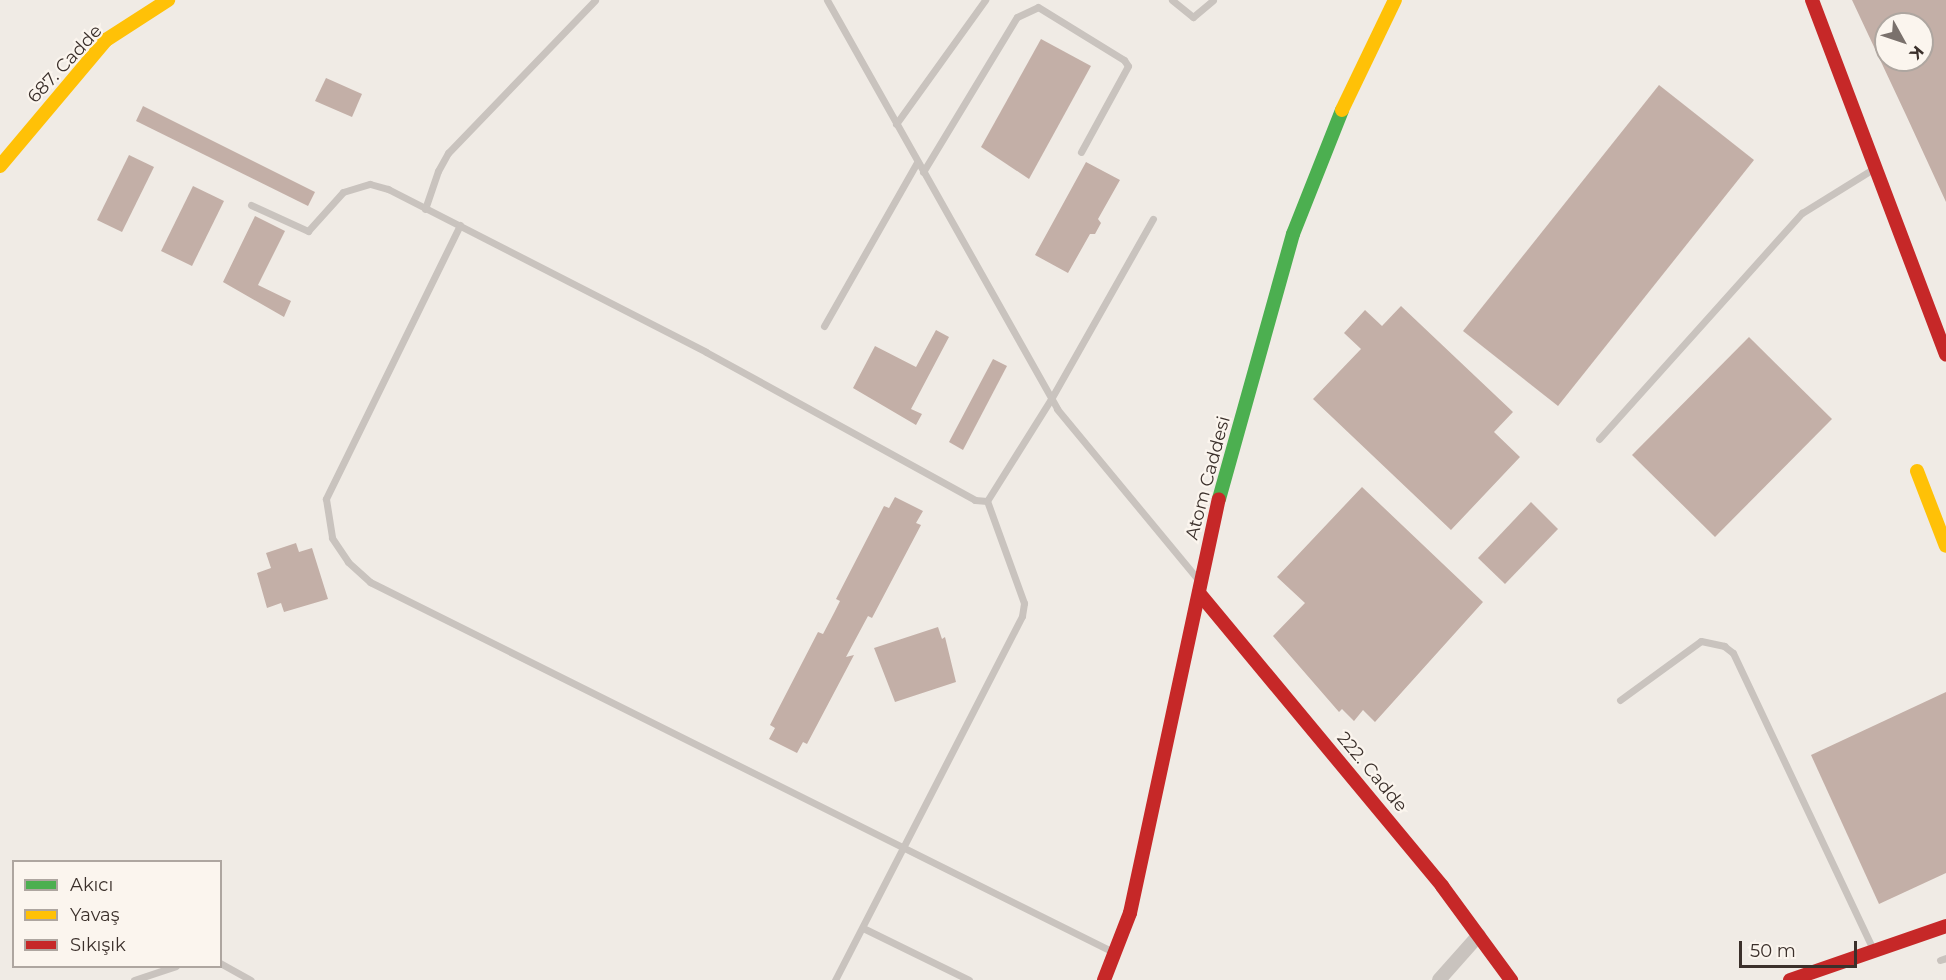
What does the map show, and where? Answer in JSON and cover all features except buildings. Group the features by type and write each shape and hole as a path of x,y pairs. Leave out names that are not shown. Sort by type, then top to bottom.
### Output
{"street":[{"name":"687. Cadde","path":"0,166 106,40 168,0"},
{"name":"Atom Caddesi","path":"1104,980 1130,913 1149,834 1212,526 1300,213 1328,140 1395,0"},
{"path":"1812,0 1876,168 1940,320 1946,354"},
{"path":"1917,471 1946,546"},
{"name":"222. Cadde","path":"1200,588 1442,886 1511,980"},
{"path":"1790,980 1946,926"},
{"path":"1439,980 1479,935"}],"lane":[{"path":"426,208 438,171 448,153 595,0"},
{"path":"827,0 1051,399 1200,588"},
{"path":"896,124 985,0"},
{"path":"1172,0 1193,17 1213,0"},
{"path":"923,172 1017,17 1038,7 1124,60 1128,66 1081,152"},
{"path":"824,326 917,162"},
{"path":"1599,439 1802,213 1876,168"},
{"path":"251,205 308,231 334,198 370,184 460,225 706,352 975,500 987,501"},
{"path":"987,501 1051,399 1154,219"},
{"path":"460,225 326,499 332,538 348,562 370,582 903,850 1116,954"},
{"path":"835,980 1024,610 987,501"},
{"path":"1620,700 1701,641 1724,646 1732,653 1874,951"},
{"path":"862,928 969,980"},
{"path":"222,964 251,980"},
{"path":"134,980 170,968"}],"traffic: fast":[{"path":"1219,499 1293,234 1342,110"}],"traffic: slow":[{"path":"0,166 106,40 168,0"},
{"path":"1342,110 1395,0"},
{"path":"1917,471 1946,546"}],"traffic: jam":[{"path":"1812,0 1946,354"},
{"path":"1104,980 1130,913 1219,499"},
{"path":"1199,593 1442,886 1511,980"},
{"path":"1790,980 1946,926"}]}
